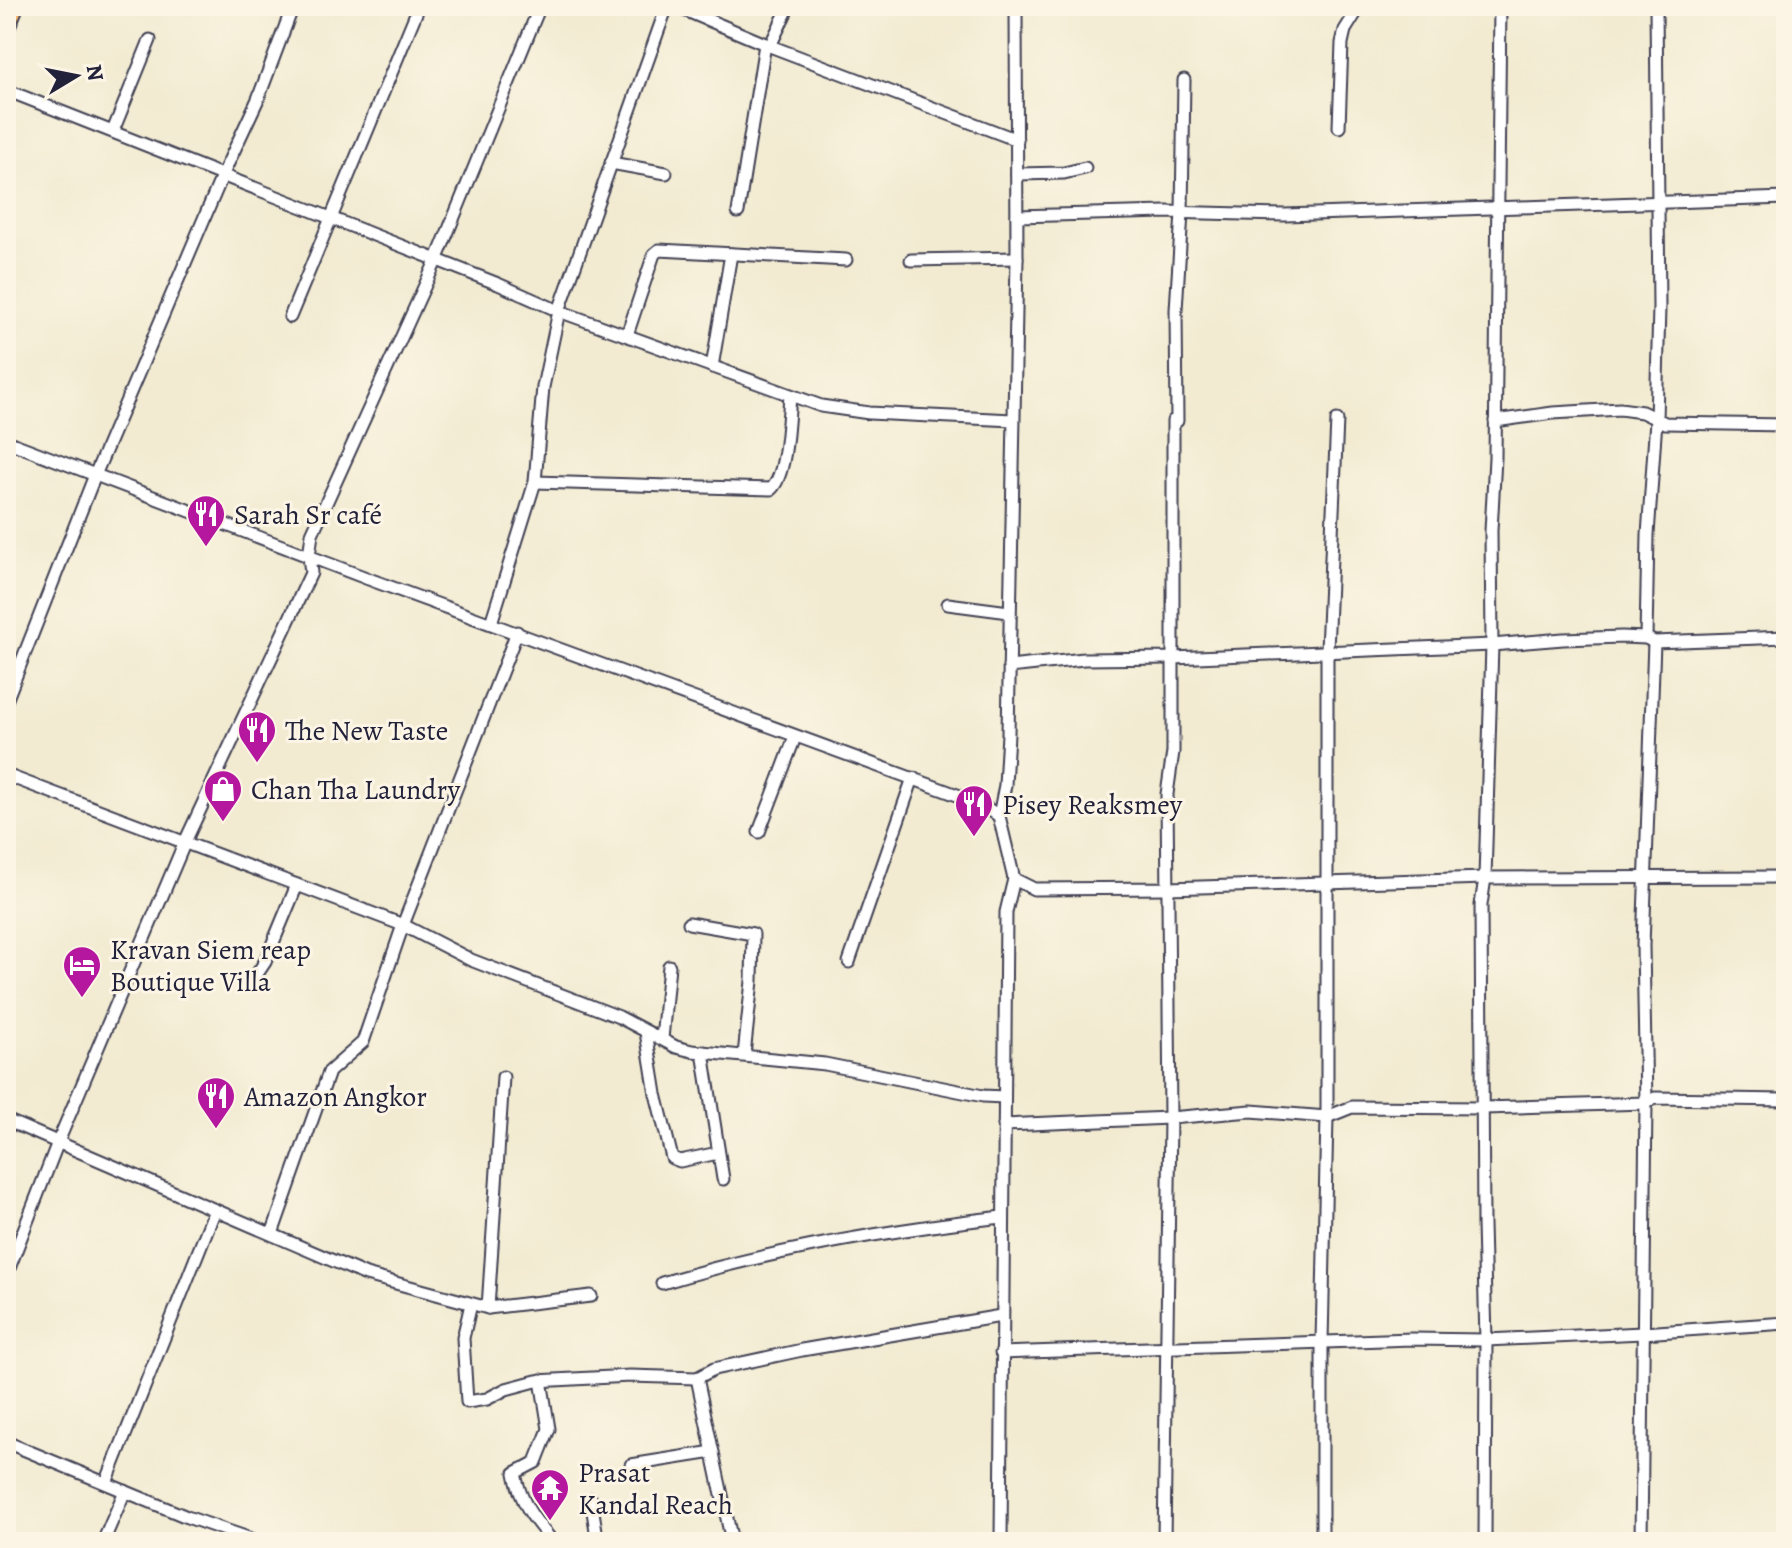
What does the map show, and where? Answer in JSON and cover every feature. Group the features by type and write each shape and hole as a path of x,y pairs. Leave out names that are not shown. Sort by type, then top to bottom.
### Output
{"highway":[{"path":"6,28 15,6"}],"street":[{"path":"6,701 95,475 258,99 293,6"},
{"path":"290,317 419,6"},
{"path":"6,1276 58,1142 184,844 311,573 309,556 312,534 436,261 540,6"},
{"path":"491,623 535,482 543,387 559,311 667,6"},
{"path":"675,6 767,45 1017,140"},
{"path":"738,212 767,45 789,6"},
{"path":"1001,1542 1006,912 1014,879 999,816 1005,785 1009,667 1017,258 1016,6"},
{"path":"1339,127 1342,43 1345,30 1360,6"},
{"path":"1485,1542 1481,905 1485,878 1492,645 1491,531 1500,6"},
{"path":"1641,1542 1646,1103 1643,946 1650,640 1648,535 1656,420 1659,202 1656,6"},
{"path":"113,131 150,40"},
{"path":"1164,1542 1170,1118 1167,794 1173,752 1176,310 1182,213 1184,80"},
{"path":"6,90 223,174 559,311 790,396 855,412 1013,420"},
{"path":"611,163 666,173"},
{"path":"1017,174 1064,173 1085,168"},
{"path":"1017,216 1285,215 1786,198"},
{"path":"627,335 656,251 846,260"},
{"path":"712,367 731,254"},
{"path":"911,260 1017,258"},
{"path":"535,482 771,489 777,483 781,468 790,396"},
{"path":"1495,421 1605,409 1642,412 1656,420 1713,425 1786,425"},
{"path":"1322,1542 1327,1117 1327,650 1337,420"},
{"path":"6,441 795,737 913,778 979,803 999,816"},
{"path":"948,604 1009,612"},
{"path":"272,1234 329,1072 363,1042 403,925 517,632"},
{"path":"1009,667 1084,659 1492,645 1563,639 1786,637"},
{"path":"759,832 795,737"},
{"path":"6,775 403,925 471,960 619,1017 676,1047 825,1064 983,1096 1004,1097"},
{"path":"849,962 913,778"},
{"path":"1014,879 1034,889 1046,890 1485,878 1786,877"},
{"path":"253,980 265,962 297,885"},
{"path":"689,923 753,934 752,981 744,1055"},
{"path":"662,1039 669,966"},
{"path":"646,1032 656,1094 672,1158 680,1161 718,1153"},
{"path":"703,1052 723,1179"},
{"path":"488,1308 503,1077"},
{"path":"1004,1125 1170,1118 1251,1111 1327,1117 1352,1107 1484,1108 1646,1103 1655,1098 1786,1100"},
{"path":"6,1120 366,1275 488,1308 591,1296"},
{"path":"106,1483 215,1210"},
{"path":"662,1283 723,1264 906,1228 1002,1217"},
{"path":"471,1304 463,1338 467,1402 487,1399 506,1389 541,1380 630,1376 697,1378 714,1369 802,1350 1001,1316"},
{"path":"1001,1353 1412,1339 1486,1340 1786,1323"},
{"path":"697,1378 732,1542"},
{"path":"541,1380 549,1429 536,1462 515,1473 519,1494 530,1515 553,1542"},
{"path":"6,1442 187,1517 257,1541"},
{"path":"631,1465 713,1452"},
{"path":"103,1542 125,1491"},
{"path":"591,1499 597,1537 595,1542"}],"place":[{"name":"Sarah Sr café","path":"206,548"},
{"name":"The New Taste","path":"257,764"},
{"name":"Chan Tha Laundry","path":"223,823"},
{"name":"Pisey Reaksmey","path":"974,838"},
{"name":"Kravan Siem reap Boutique Villa","path":"82,999"},
{"name":"Amazon Angkor","path":"216,1130"},
{"name":"Prasat Kandal Reach","path":"550,1522"}]}
